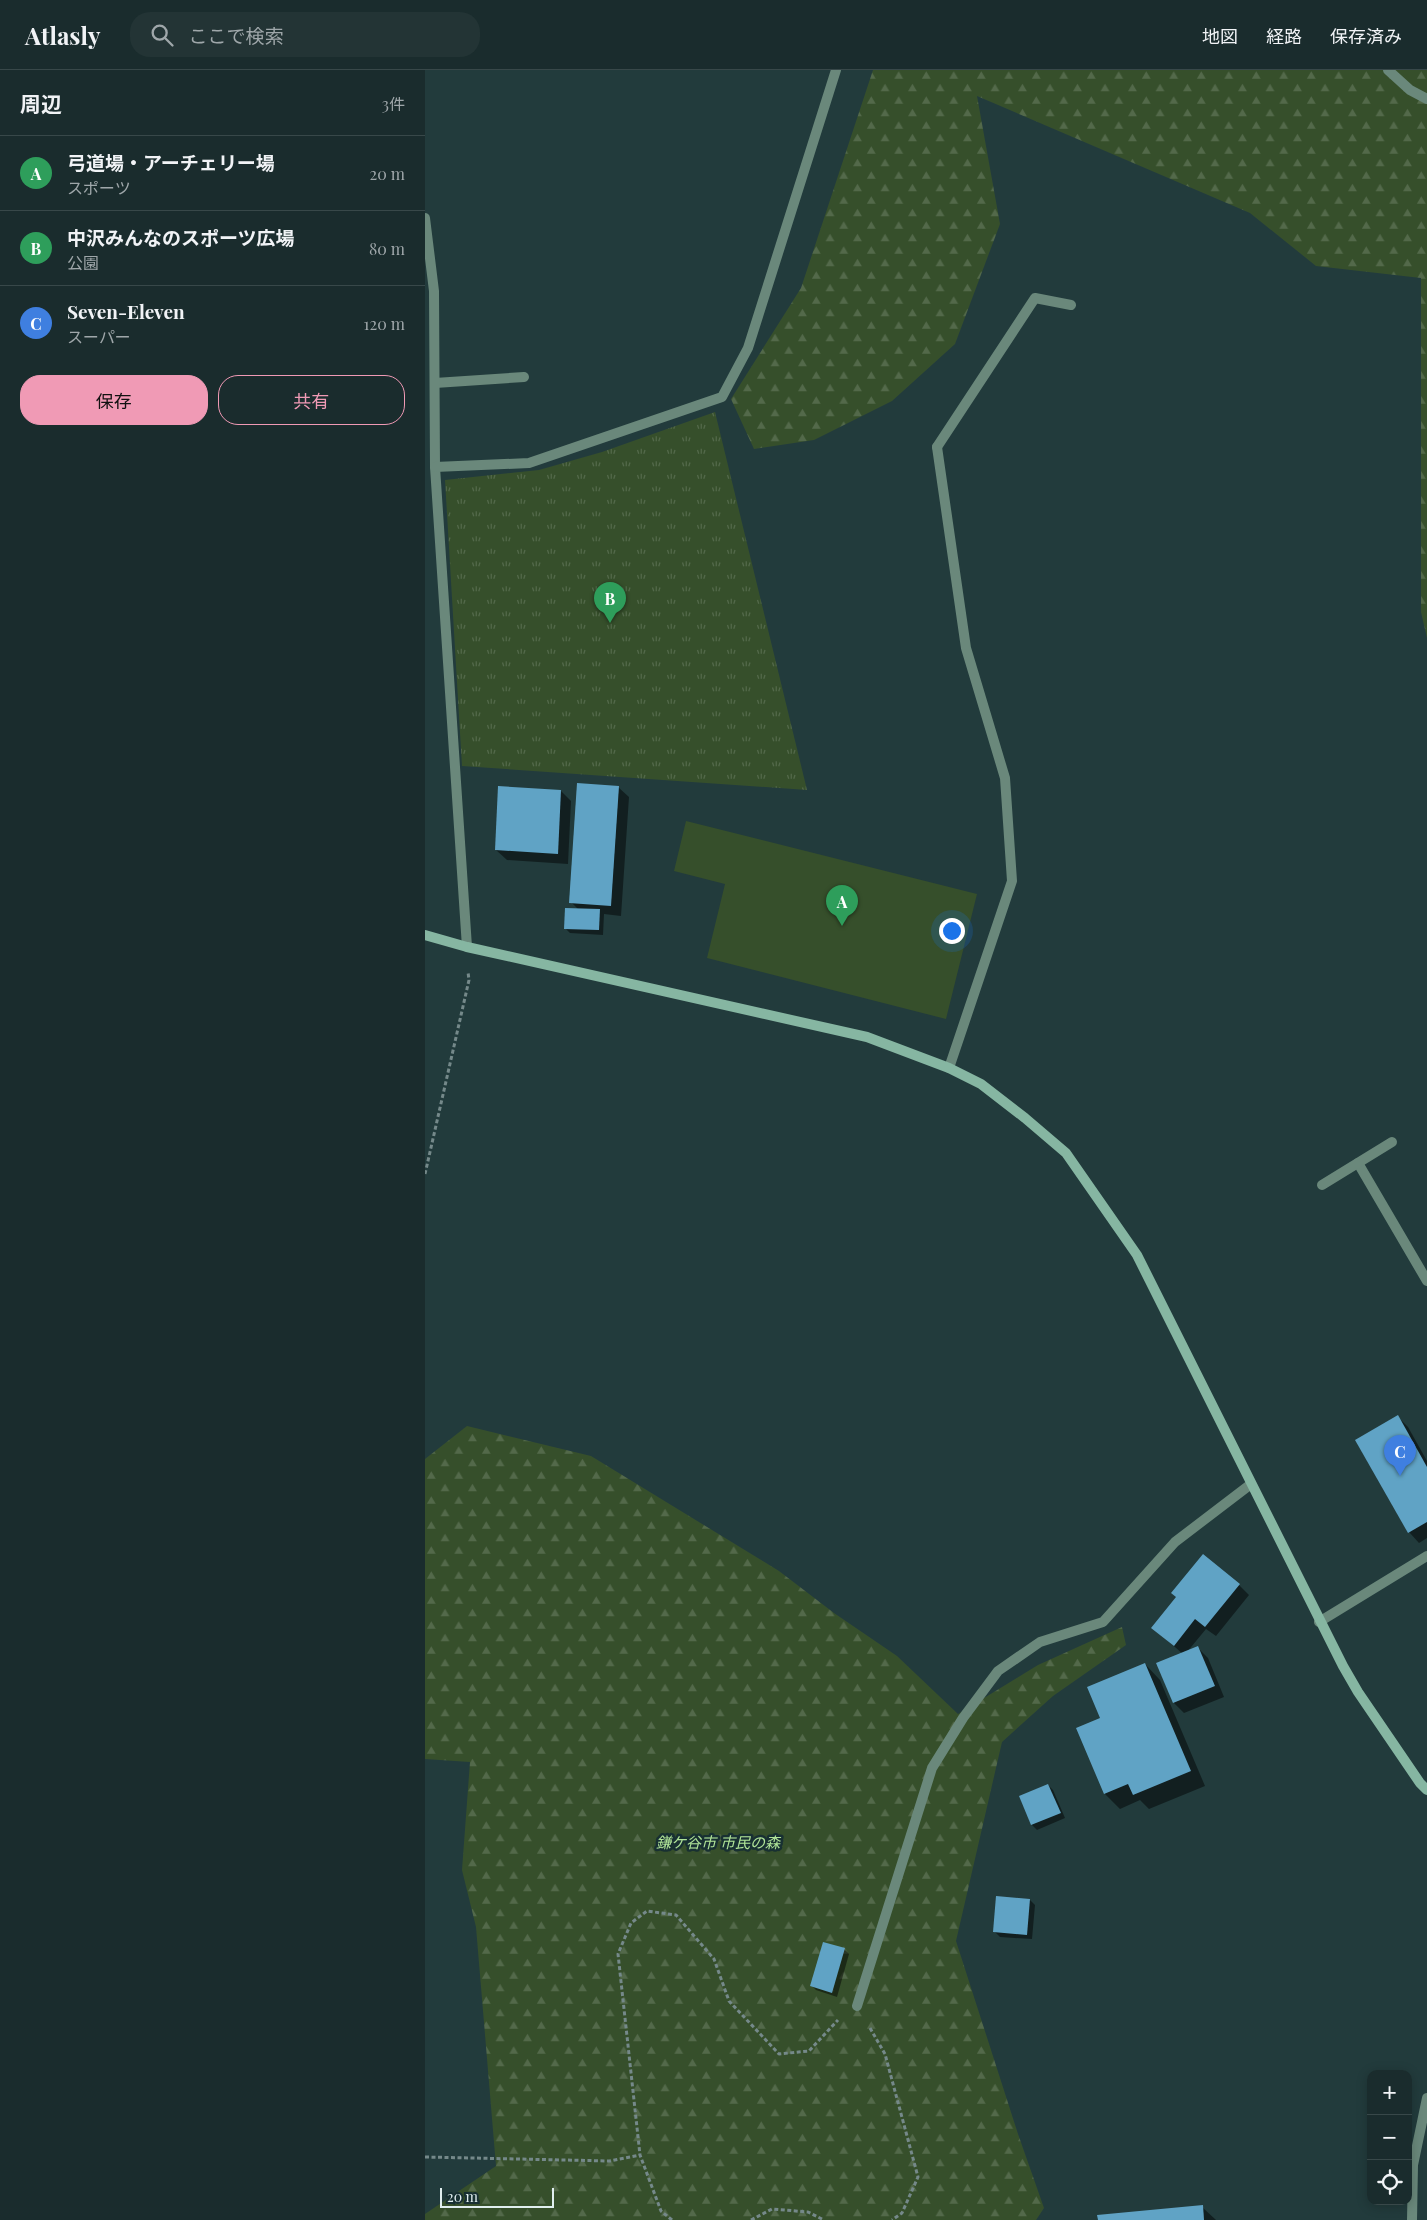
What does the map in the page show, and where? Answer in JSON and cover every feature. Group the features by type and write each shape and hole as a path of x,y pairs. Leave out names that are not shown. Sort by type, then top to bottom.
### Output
{"street":[{"path":"435,467 529,462 722,397 748,348 836,70"},
{"path":"1388,70 1410,90 1427,99"},
{"path":"425,218 434,292 435,467 467,947"},
{"path":"949,1068 1012,881 1005,778 966,648 937,447 1035,298 1071,304"},
{"path":"435,383 524,377"},
{"path":"425,935 467,947 867,1036 949,1068 981,1084 1025,1118 1065,1153 1137,1255 1319,1622 1358,1692 1420,1783 1427,1790"},
{"path":"1322,1185 1393,1142"},
{"path":"1358,1163 1427,1281"},
{"path":"857,2006 932,1768 963,1718 998,1671 1039,1642 1103,1622 1175,1542 1251,1484"},
{"path":"1319,1622 1426,1559"},
{"path":"1412,2220 1413,2164 1427,2098"}],"path":[{"path":"425,1174 469,980 467,947"},
{"path":"673,2220 661,2211 640,2155 618,1954 631,1923 647,1911 676,1915 714,1959 729,2001 779,2054 809,2051 832,2024 857,2006 885,2054 917,2177 902,2213 892,2220"},
{"path":"425,2157 611,2161 640,2155"},
{"path":"751,2220 772,2209 808,2212 824,2220"}],"green space":[{"path":"873,70 1427,70 1427,638 1421,612 1421,278 1316,266 1250,213 977,96 1000,224 955,344 892,401 814,440 754,449 731,399 801,288"},
{"path":"715,412 807,790 462,766 445,480 539,470 602,452"},
{"path":"686,821 977,894 946,1019 707,958 725,884 674,871"},
{"name":"鎌ケ谷市 市民の森","path":"467,1426 591,1456 779,1571 834,1613 897,1656 958,1714 1038,1665 1122,1627 1126,1645 1053,1696 1002,1742 956,1941 1018,2134 1044,2208 1036,2220 425,2220 425,2214 496,2166 476,1927 462,1870 470,1762 425,1759 425,1459"}],"building":[{"path":"577,783 619,786 611,906 569,903"},
{"path":"498,786 561,790 558,854 495,850"},
{"path":"565,908 600,909 599,930 564,929"},
{"path":"1398,1415 1427,1467 1427,1522 1408,1533 1355,1440"},
{"path":"1203,1554 1240,1584 1205,1627 1195,1619 1174,1646 1151,1628 1176,1597 1171,1593"},
{"path":"1198,1646 1215,1686 1173,1703 1156,1663"},
{"path":"1145,1663 1191,1771 1133,1795 1128,1784 1104,1794 1076,1728 1100,1718 1087,1687"},
{"path":"1048,1784 1061,1813 1031,1825 1019,1796"},
{"path":"996,1896 1030,1899 1027,1935 993,1932"},
{"path":"823,1942 845,1948 832,1993 810,1986"},
{"path":"1203,2205 1204,2220 1098,2220 1097,2215"}],"place":[{"name":"中沢みんなのスポーツ広場","path":"610,623"},
{"name":"弓道場・アーチェリー場","path":"842,926"},
{"name":"Seven-Eleven","path":"1400,1476"}]}
